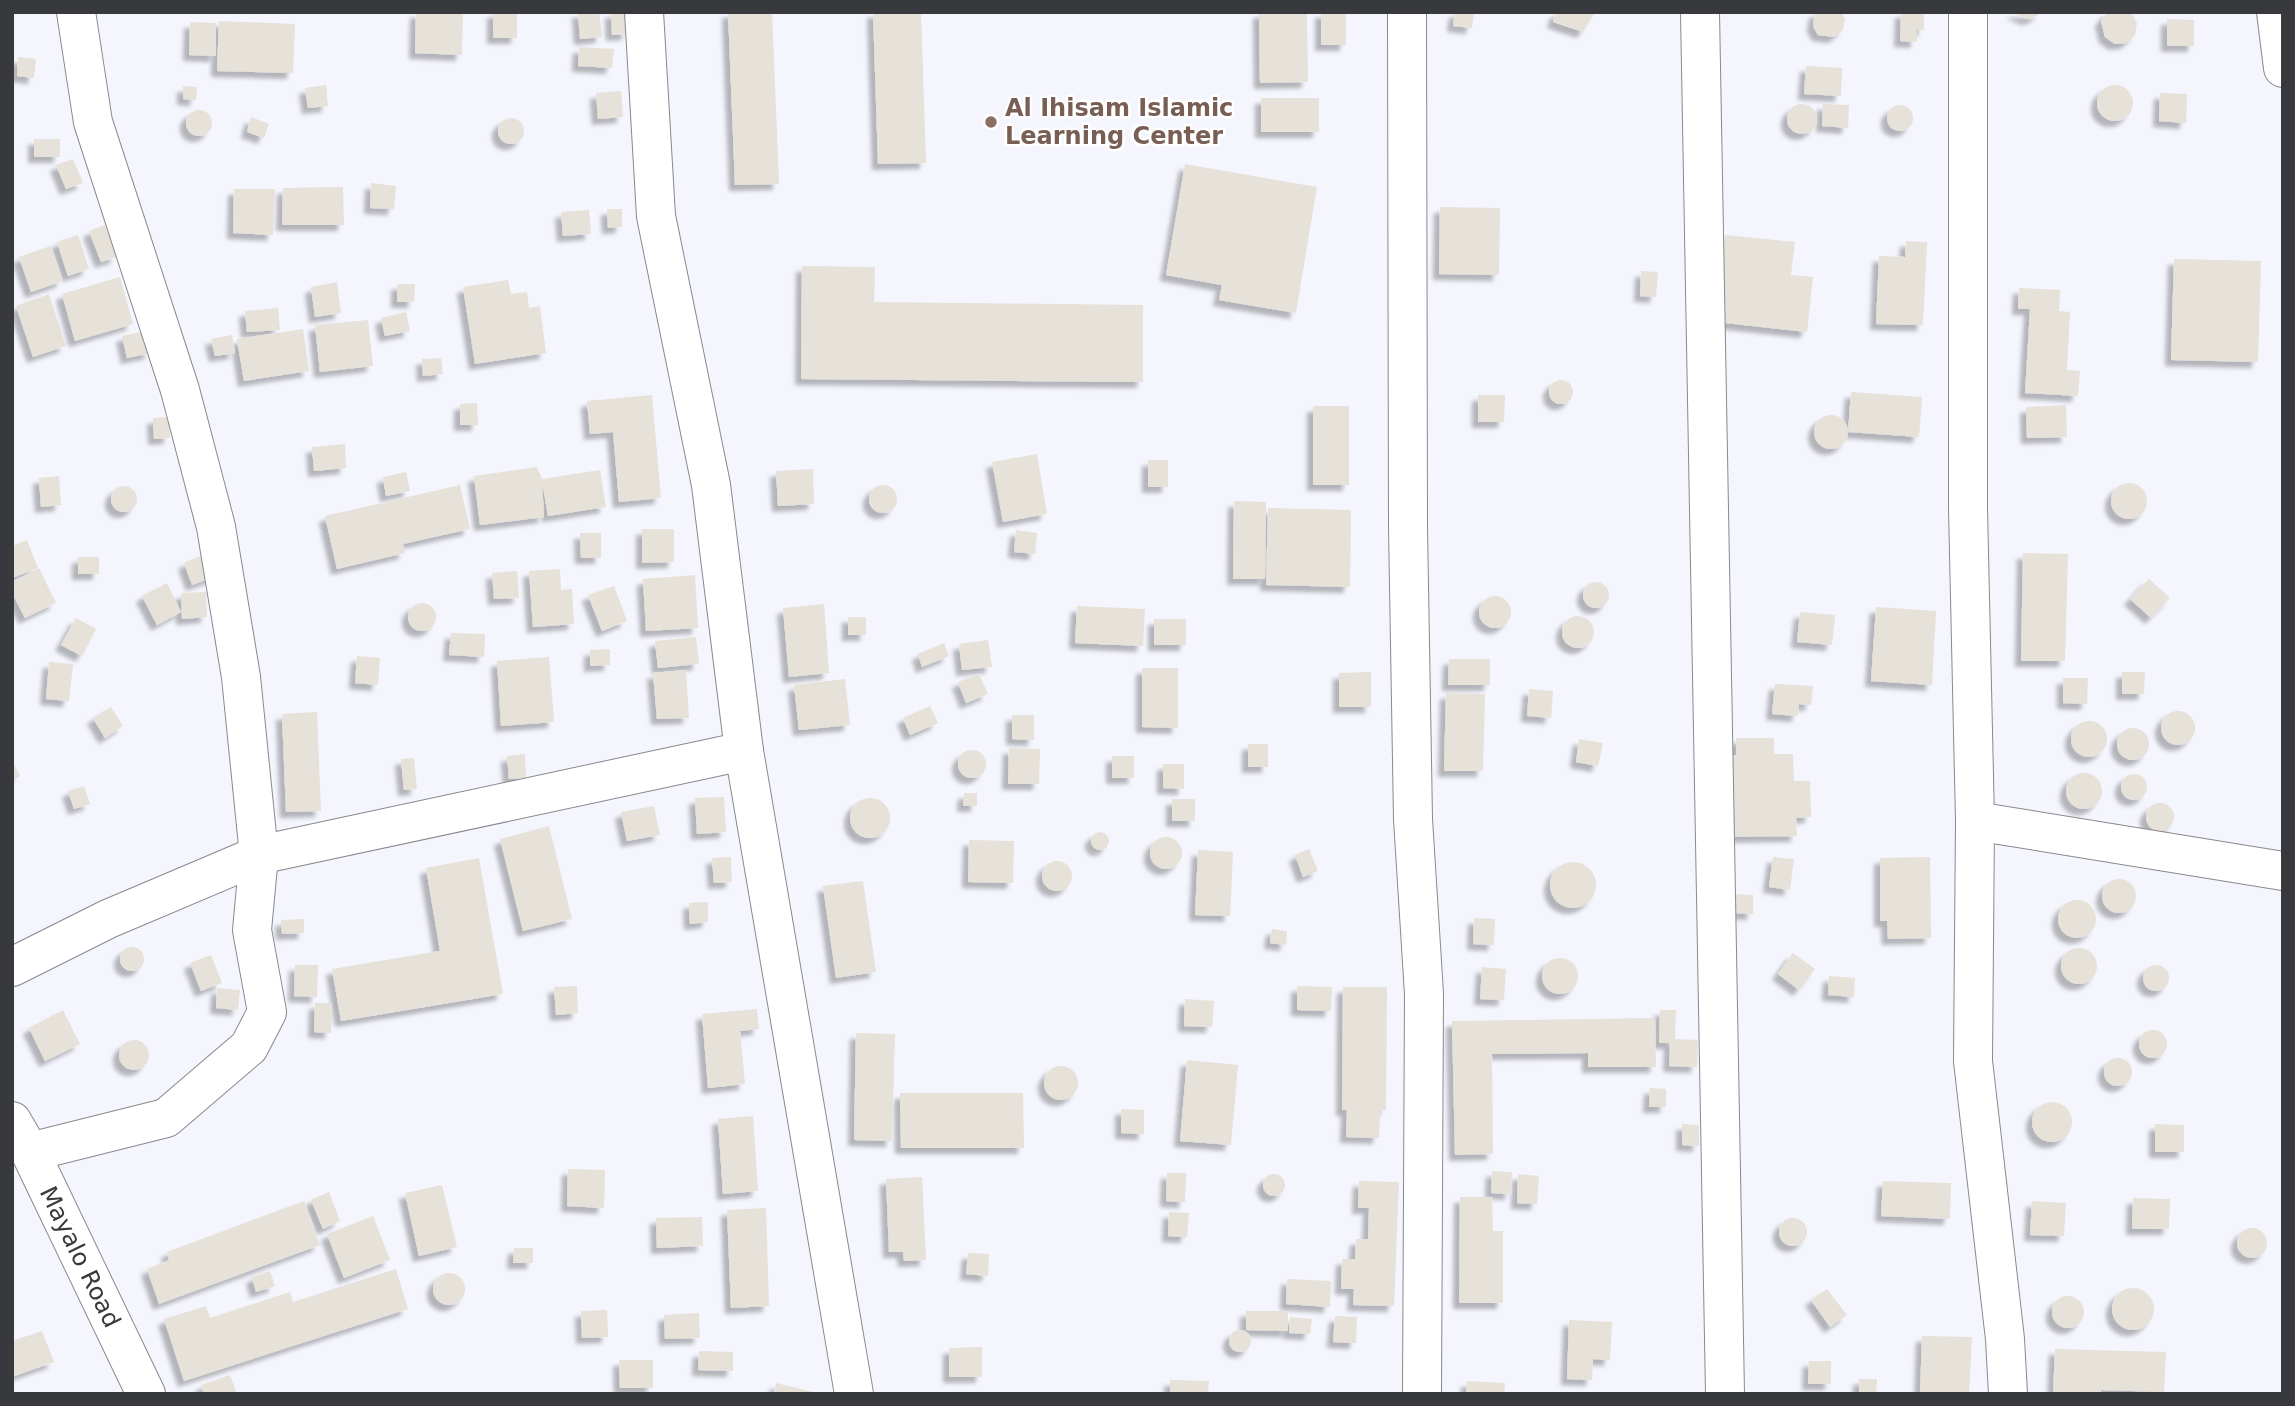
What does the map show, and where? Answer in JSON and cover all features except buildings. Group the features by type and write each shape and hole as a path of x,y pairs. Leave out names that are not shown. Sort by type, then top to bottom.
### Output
{"street":[{"path":"21,1137 166,1118 249,1047 267,1012 252,930 259,855 241,677 216,527 180,390 93,122 76,12"},
{"path":"644,12 656,216 711,485 744,751 854,1394"},
{"path":"1407,12 1408,541 1413,819 1424,995 1422,1394"},
{"path":"1700,12 1725,1394"},
{"path":"1968,12 1968,508 1975,821 1973,1061 2005,1339 2008,1394"},
{"path":"2276,12 2283,68"},
{"path":"12,967 108,919 259,855 744,751"},
{"path":"1975,821 2283,872"},
{"name":"Mayalo Road","path":"21,1137 146,1394"}],"place":[{"name":"Al Ihisam Islamic Learning Center","path":"991,122"}]}
